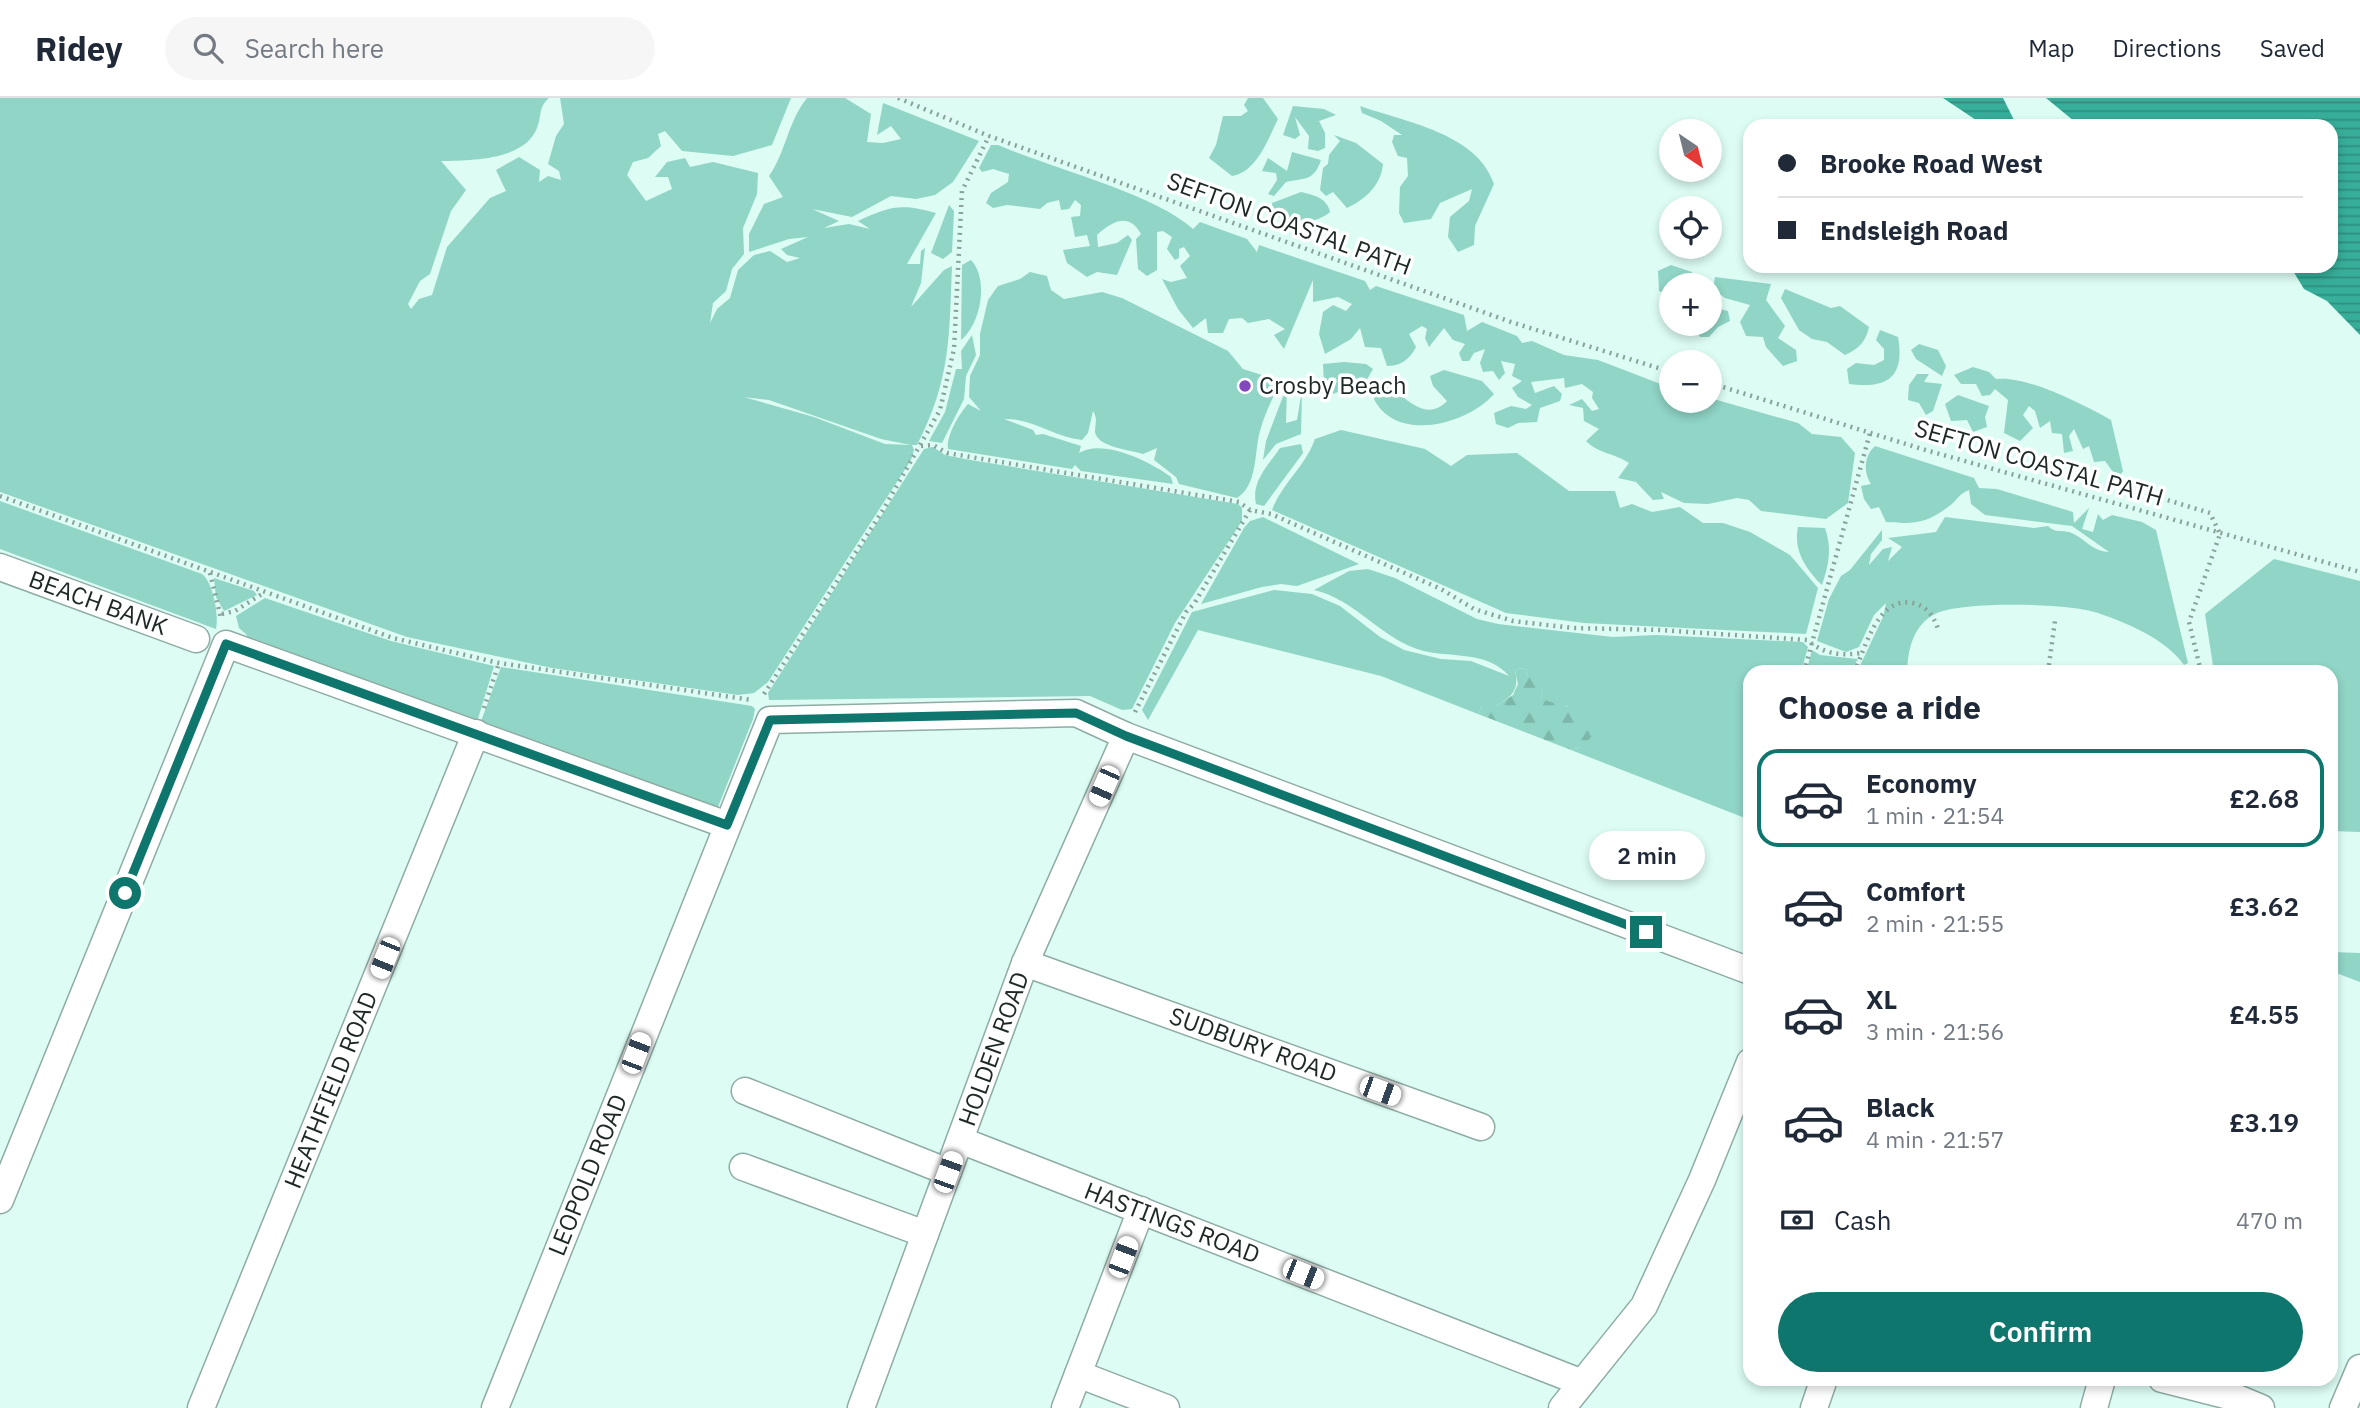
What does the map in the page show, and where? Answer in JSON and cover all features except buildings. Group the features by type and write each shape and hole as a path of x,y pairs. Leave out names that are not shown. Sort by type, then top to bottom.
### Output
{"street":[{"name":"BEACH BANK","path":"0,566 196,639"},
{"path":"0,1199 222,654 477,733 727,825"},
{"name":"LEOPOLD ROAD","path":"495,1408 770,720 1076,713 1126,736"},
{"name":"HEATHFIELD ROAD","path":"201,1408 477,733"},
{"name":"HOLDEN ROAD","path":"861,1408 1025,963 1126,736"},
{"path":"1126,736 1743,968"},
{"name":"SUDBURY ROAD","path":"1025,963 1481,1127"},
{"path":"1562,1408 1580,1382 1644,1306 1702,1180 1743,1079"},
{"path":"745,1091 948,1172"},
{"name":"HASTINGS ROAD","path":"960,1140 1580,1382"},
{"path":"743,1167 925,1234"},
{"path":"1065,1408 1141,1210"},
{"path":"2343,1408 2360,1368"},
{"path":"1078,1374 1166,1408"},
{"path":"1814,1408 1822,1386"},
{"path":"2094,1408 2100,1386"},
{"path":"2190,1386 2237,1398 2261,1408"}],"path":[{"name":"SEFTON COASTAL PATH","path":"898,98 989,136 1511,322 1659,368"},
{"path":"0,496 393,638 499,663 760,701 921,446 945,397 954,349 962,191 989,136"},
{"name":"SEFTON COASTAL PATH","path":"1722,387 1870,433 2360,572"},
{"path":"1806,665 1870,433"},
{"path":"921,446 933,445 947,453 1239,502 1250,510 1271,514 1441,589 1474,609 1513,621 1573,628 1769,636 1807,640 1820,651 1846,655 1862,653"},
{"path":"2141,492 2210,513 2220,534 2189,622 2199,665"},
{"path":"1126,736 1186,612 1194,604 1250,510"},
{"path":"210,572 214,596 222,614 218,629 222,654"},
{"path":"222,614 235,611 265,592"},
{"path":"1857,665 1881,616 1893,604 1913,603 1925,608 1938,629"},
{"path":"2049,665 2055,621"},
{"path":"477,733 499,663"}],"green space":[{"path":"0,98 549,98 542,108 537,128 521,147 509,153 481,159 441,161 466,190 451,211 430,274 420,281 408,304 411,309 419,299 432,295 447,247 490,198 506,191 496,170 519,157 540,170 539,182 548,176 561,180 559,171 548,164 556,136 564,124 560,98 791,98 772,145 733,156 682,151 665,131 658,134 661,146 648,158 633,162 627,175 646,201 672,189 668,177 655,177 667,162 685,158 690,167 713,162 758,173 757,194 743,228 744,254 732,269 726,291 713,303 710,323 717,309 730,298 738,270 754,255 770,251 787,262 800,258 787,255 781,249 808,237 789,239 749,252 749,234 764,204 783,197 769,176 795,117 807,98 845,98 871,114 867,142 883,143 901,139 891,126 877,135 883,103 979,141 953,182 935,195 916,199 891,196 852,217 812,209 839,221 824,228 849,224 870,229 858,221 896,208 914,208 936,213 907,264 920,264 921,251 925,248 921,283 911,307 944,270 952,266 946,357 936,399 917,445 912,445 914,450 911,460 768,682 754,693 738,695 552,668 407,637 0,492","holes":["744,397 769,400 881,439 911,445 885,444 814,417"]},
{"path":"1248,98 1263,98 1278,119 1255,161 1241,173 1232,176 1209,158 1216,145 1223,116 1241,116 1248,111 1244,105"},
{"path":"1293,106 1324,109 1336,115 1319,121 1325,133 1325,148 1318,151 1308,149 1309,136 1295,117 1300,135 1295,139 1283,135"},
{"path":"1360,106 1418,124 1456,141 1485,167 1494,184 1475,226 1474,245 1458,252 1448,237 1450,217 1469,201 1472,189 1440,203 1431,219 1404,223 1399,213 1400,187 1408,176 1407,158 1398,156 1392,142 1394,135 1402,135 1381,121 1362,113"},
{"path":"1334,135 1356,143 1383,164 1376,185 1347,208 1333,192 1326,196 1320,190 1323,168 1340,141"},
{"path":"991,145 998,145 1127,192 1175,216 1193,229 1200,222 1247,239 1257,252 1259,245 1365,281 1370,290 1376,286 1464,315 1467,331 1482,322 1517,336 1522,343 1532,341 1564,355 1598,360 1659,383 1659,413 1722,413 1722,401 1798,423 1812,434 1841,437 1855,453 1848,503 1826,519 1761,511 1749,500 1737,498 1708,504 1684,503 1661,492 1664,499 1653,500 1636,482 1618,478 1629,463 1596,449 1586,441 1599,429 1584,421 1583,408 1569,405 1582,399 1592,411 1599,409 1592,398 1593,392 1582,384 1565,388 1564,378 1531,382 1535,393 1554,386 1562,394 1560,401 1540,408 1537,422 1518,423 1508,428 1496,424 1494,413 1511,406 1526,409 1532,405 1518,397 1512,388 1522,381 1512,376 1515,364 1501,361 1505,373 1499,380 1493,371 1483,372 1480,363 1485,349 1474,353 1469,361 1462,361 1459,353 1465,344 1453,340 1444,328 1429,347 1425,338 1427,329 1422,326 1409,334 1416,347 1414,351 1397,365 1387,366 1381,348 1365,347 1360,328 1351,339 1325,354 1319,334 1323,312 1333,305 1346,311 1352,304 1338,297 1313,302 1313,280 1284,349 1274,335 1285,329 1269,319 1248,323 1242,318 1229,319 1223,333 1208,333 1206,318 1193,328 1178,309 1162,279 1171,282 1187,278 1180,266 1190,256 1184,247 1179,249 1179,258 1175,260 1167,249 1172,237 1163,231 1157,232 1157,270 1147,276 1138,269 1136,239 1141,234 1131,223 1114,223 1097,235 1098,247 1117,243 1128,235 1132,240 1117,275 1097,272 1087,277 1067,263 1063,250 1090,246 1087,235 1075,237 1071,217 1080,216 1081,205 1075,200 1069,209 1061,210 1059,200 1047,203 1040,209 1007,205 993,208 986,203 991,193 1008,182 1009,174 993,169 982,172 979,168"},
{"path":"1292,152 1321,160 1312,175 1286,182 1274,196 1268,194 1277,180 1276,173 1262,171 1268,158 1287,171"},
{"path":"1301,192 1323,200 1330,212 1317,219 1302,222 1286,220 1273,213 1272,203"},
{"path":"949,205 954,211 952,252 943,259 931,253"},
{"path":"971,260 980,278 980,301 974,323 961,340 962,265"},
{"path":"1671,265 1692,273 1659,273 1659,291 1658,271"},
{"path":"1030,272 1047,276 1051,290 1064,299 1102,292 1122,298 1228,351 1243,369 1265,376 1277,388 1262,425 1252,477 1244,492 1237,498 1179,484 1176,477 1154,460 1157,448 1143,454 1115,447 1097,437 1093,411 1088,433 1082,440 1024,421 1004,419 1033,430 1036,435 1043,434 1081,446 1079,453 1100,448 1139,458 1171,477 1173,484 1081,471 1075,465 1072,469 948,449 954,425 968,404 981,411 969,397 970,376 980,355 980,334 988,300 998,286 1020,279"},
{"path":"1722,278 1771,284 1766,300 1785,326 1778,338 1796,350 1797,361 1783,366 1766,347 1763,337 1746,336 1740,322 1750,305 1722,296"},
{"path":"1785,289 1831,308 1840,306 1869,327 1864,341 1845,355 1827,342 1812,339 1799,330 1781,298"},
{"path":"1722,310 1728,311 1730,321 1722,325"},
{"path":"1880,330 1898,337 1900,351 1896,371 1883,382 1849,384 1847,369 1856,363 1874,365 1884,360 1884,349 1876,340"},
{"path":"972,335 976,355 966,376 964,399 942,443 929,441 945,412 956,369 962,369 961,351"},
{"path":"1919,344 1938,350 1946,366 1942,376 1916,359 1911,350"},
{"path":"1323,364 1366,364 1373,369 1366,381 1333,394 1324,384"},
{"path":"1973,367 1989,372 1996,379 2023,382 2055,392 2111,420 2123,471 2118,479 2105,461 2094,462 2089,446 2083,449 2074,429 2069,436 2073,451 2064,453 2062,434 2052,433 2050,421 2040,428 2035,411 2029,406 2023,415 2033,428 2020,441 2004,433 2008,400 1995,389 1990,395 1982,396 1976,384 1961,384 1954,375"},
{"path":"1444,370 1482,381 1494,394 1467,414 1432,425 1398,421 1384,413 1374,399 1380,383 1421,408 1438,408 1447,401 1433,386 1430,376"},
{"path":"1917,374 1929,374 1924,382 1942,384 1933,411 1926,415 1919,403 1908,400 1909,385"},
{"path":"1287,386 1286,423 1297,420 1302,390 1301,434 1276,444 1263,460 1266,441"},
{"path":"1958,395 1989,406 1985,417 1987,427 1973,432 1967,420 1951,421 1945,404"},
{"path":"1341,430 1425,449 1451,466 1467,455 1517,453 1569,491 1615,491 1620,508 1632,504 1652,512 1680,507 1703,523 1723,523 1750,532 1790,555 1818,588 1806,634 1584,623 1506,613 1272,510 1306,458 1315,439"},
{"path":"1301,444 1303,453 1264,506 1256,504 1258,481 1280,448"},
{"path":"1875,446 1974,478 1979,488 1997,489 2073,512 2074,523 2089,508 2082,529 2093,532 2098,514 2103,520 2112,515 2142,522 2156,530 2188,663 2184,665 2157,640 2121,622 2098,613 2065,607 1993,605 1937,613 1917,630 1908,665 1860,665 1883,617 1886,603 1874,615 1859,647 1846,652 1817,641 1829,599 1841,576 1850,570 1882,530 1882,540 1871,554 1869,565 1883,549 1892,547 1888,561 1902,547 1888,538 1936,532 1945,517 2034,528 2048,526 2069,532 2098,550 2109,552 2072,526 1985,515 1971,504 1969,490 1940,513 1926,520 1911,523 1886,522 1879,507 1871,509 1864,499 1861,486 1871,484 1866,464"},
{"path":"933,447 945,455 965,459 1238,504 1242,508 1242,521 1175,623 1132,709 1122,710 1090,696 769,700 768,693 924,449"},
{"path":"0,501 202,574 209,584 214,600 216,629 0,549"},
{"path":"1263,517 1359,564 1297,586 1281,584 1262,587 1201,604 1244,528 1250,521"},
{"path":"1798,527 1825,528 1829,556 1822,585 1811,573 1799,552"},
{"path":"2274,559 2360,581 2360,832 2338,831 2338,665 2213,665 2205,614"},
{"path":"1368,569 1395,578 1477,619 1498,624 1613,637 1656,635 1803,642 1808,647 1803,665 1743,665 1743,817 1571,750 1581,747 1568,706 1549,704 1541,697 1543,690 1528,677 1525,669 1519,668 1515,671 1516,684 1512,693 1494,707 1482,706 1478,714 1381,676 1198,630 1148,720 1142,710 1192,612 1274,590 1312,594 1340,606 1380,637 1404,650 1441,659 1471,661 1509,676 1500,667 1478,658 1429,652 1403,643 1342,601 1314,590 1349,571"},
{"path":"214,578 254,591 257,595 224,611 216,597"},
{"path":"265,598 391,641 494,666 477,722 245,639 247,635 239,628 236,616"},
{"path":"1812,650 1820,655 1858,659 1854,665 1808,665"},
{"path":"501,667 752,706 755,709 753,719 716,812 480,724"},
{"path":"1519,668 1525,669 1528,677 1538,680 1543,690 1541,697 1573,709 1590,726 1595,733 1581,747 1571,750 1478,714 1488,702 1494,707 1513,695 1518,684 1515,671"},
{"path":"2338,952 2360,953 2360,982 2338,974"}],"shaded area":[{"path":"1943,98 2003,98 2014,119 1974,119"},
{"path":"2046,98 2360,98 2360,335 2327,301 2304,289 2294,273 2338,273 2338,119 2072,119"}],"place":[{"name":"Crosby Beach","path":"1245,386"}],"route":[{"path":"125,893 226,644 727,825 770,720 1076,713 1126,736 1646,932"}]}
